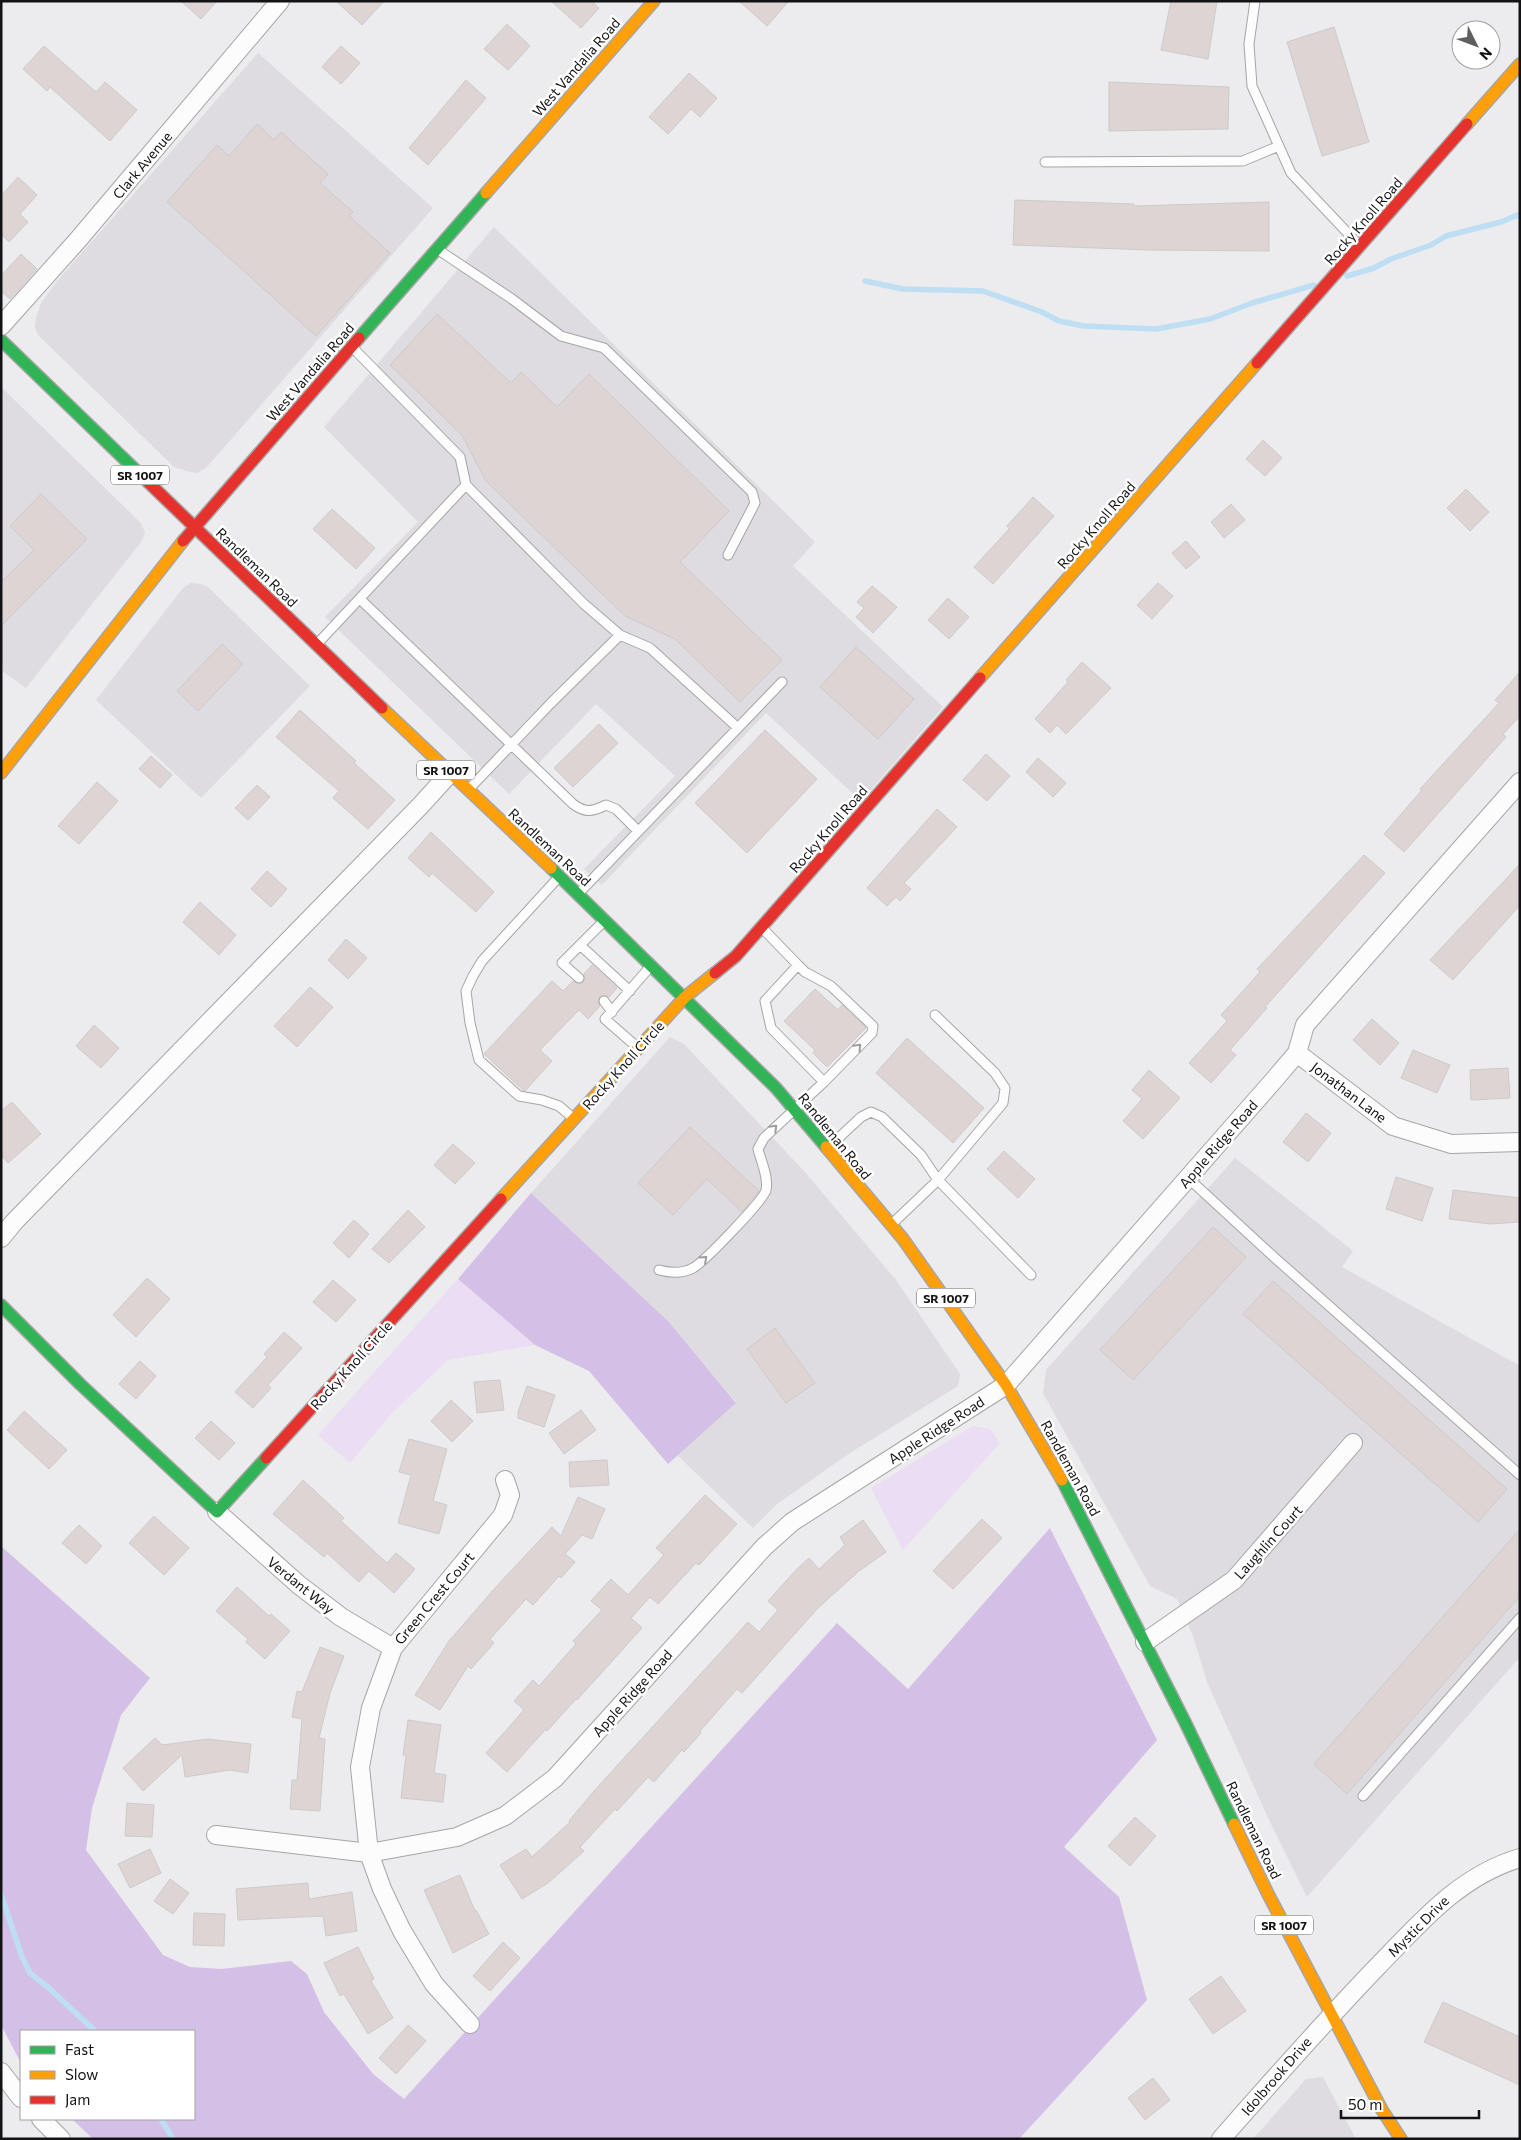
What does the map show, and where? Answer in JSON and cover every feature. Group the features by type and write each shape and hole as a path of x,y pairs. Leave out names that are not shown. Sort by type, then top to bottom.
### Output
{"main road":[{"name":"West Vandalia Road","path":"1,773 194,527 654,1"},
{"name":"Rocky Knoll Road","path":"685,997 736,956 1520,64"},
{"name":"Randleman Road","path":"1,340 316,645 685,997 776,1088 891,1225 947,1300 1006,1385 1072,1497 1268,1894 1382,2110 1401,2139"},
{"name":"Rocky Knoll Circle","path":"217,1512 685,997"},
{"path":"1,1305 80,1384 217,1512"}],"street":[{"name":"Clark Avenue","path":"1,326 77,240 280,1"},
{"path":"1,1238 14,1222 450,773"},
{"name":"Apple Ridge Road","path":"216,1835 369,1853 457,1837 505,1816 555,1778 764,1547 792,1522 1006,1385 1297,1053 1305,1025 1520,782"},
{"name":"Jonathan Lane","path":"1297,1053 1393,1126 1451,1144 1520,1142"},
{"name":"Laughlin Court","path":"1145,1642 1234,1580 1353,1443"},
{"name":"Green Crest Court","path":"470,2024 434,1984 402,1932 382,1889 369,1853 360,1767 372,1708 393,1648 503,1515 510,1495 505,1480"},
{"name":"Verdant Way","path":"217,1512 299,1585 341,1617 393,1648"},
{"name":"Mystic Drive","path":"1331,2014 1448,1895 1500,1864 1520,1858"},
{"name":"Idolbrook Drive","path":"1221,2139 1331,2014"},
{"path":"1,2072 20,2097"},
{"path":"42,2120 61,2139"}],"lane":[{"path":"1256,1 1249,44 1252,86 1291,173 1361,247"},
{"path":"1045,162 1242,162 1279,146"},
{"path":"437,249 512,299 561,336 604,348 752,492 755,503 728,554"},
{"path":"352,347 460,457 466,486 584,604 620,635 650,648 738,728"},
{"path":"316,645 466,486"},
{"path":"360,599 573,804 583,811 594,811 606,805 616,809 638,831"},
{"path":"468,790 620,635"},
{"path":"578,894 782,682"},
{"path":"560,876 482,961 466,991 470,1023 479,1060 519,1096 542,1100 559,1106 574,1119"},
{"path":"579,978 562,964 605,920"},
{"path":"659,1270 671,1273 691,1269 703,1261 758,1202 766,1192 767,1181 758,1149 764,1138 824,1082 872,1033 873,1026 831,986 805,972 761,927"},
{"path":"580,945 630,991"},
{"path":"798,965 765,1001 766,1010 771,1028 824,1082"},
{"path":"639,1048 605,1020 652,966"},
{"path":"604,1002 612,1012"},
{"path":"891,1225 938,1180 1003,1104 1005,1088 996,1073 935,1015"},
{"path":"827,1149 861,1117 871,1112 882,1117 921,1155 938,1180 1031,1275"},
{"path":"1188,1178 1275,1258 1520,1475"},
{"path":"1363,1796 1520,1618"}],"shaded area":[{"path":"258,53 433,208 206,468 197,473 174,467 38,335 35,328 36,318 41,303 57,281"},
{"path":"494,227 815,542 793,566 943,707 861,801 766,713 602,885 584,869 675,776 596,704 509,794 325,617 418,522 324,427"},
{"path":"1,387 141,523 145,533 141,542 26,688 1,670"},
{"path":"191,583 208,587 310,686 201,798 96,700 183,588"},
{"path":"670,1037 684,1044 804,1171 896,1280 960,1374 958,1386 850,1453 777,1504 753,1528 676,1454 736,1402 669,1322 531,1193"},
{"path":"1235,1158 1353,1251 1342,1267 1520,1366 1520,1657 1307,1897 1269,1820 1207,1682 1193,1636 1177,1599 1150,1586 1043,1393 1046,1370"},
{"path":"531,1193 669,1322 736,1403 668,1464 589,1371 535,1345 458,1279"},
{"path":"458,1279 535,1345 448,1360 392,1413 350,1463 318,1435"},
{"path":"973,1426 990,1429 1000,1443 903,1550 871,1488"},
{"path":"1050,1528 1157,1740 1064,1847 1119,1897 1147,2000 1019,2139 93,2139 73,2120 195,2120 195,2030 20,2030 20,2061 1,2025 1,1546 150,1678 121,1715 92,1808 86,1850 163,1955 190,1967 221,1969 291,1961 307,1974 324,2012 373,2074 404,2099 837,1623 908,1689"},
{"path":"1323,2077 1356,2139 1253,2139 1306,2079"}],"building":[{"path":"181,1 217,1 201,19"},
{"path":"336,1 384,1 362,25"},
{"path":"551,1 592,1 599,8 581,28"},
{"path":"739,1 789,1 767,26"},
{"path":"1171,1 1217,1 1208,59 1161,50"},
{"path":"507,24 530,46 508,70 484,49"},
{"path":"1334,27 1369,142 1322,156 1287,42"},
{"path":"44,46 96,92 105,82 137,110 110,141 50,87 47,91 23,69"},
{"path":"341,46 360,63 341,84 322,67"},
{"path":"689,73 717,98 700,117 691,109 668,134 649,117"},
{"path":"466,80 486,98 428,165 409,148"},
{"path":"1109,82 1229,87 1228,129 1109,131"},
{"path":"257,124 274,140 281,132 328,174 320,183 353,212 349,216 390,253 316,336 167,202 217,145 229,156"},
{"path":"18,177 37,195 20,214 28,222 9,242 1,234 1,196"},
{"path":"1015,200 1134,204 1134,206 1269,202 1269,251 1149,250 1013,245"},
{"path":"21,254 37,269 10,299 1,291 1,276"},
{"path":"437,314 511,383 521,372 557,407 589,374 729,511 680,562 782,660 740,702 675,639 625,616 486,481 462,435 390,365"},
{"path":"1263,440 1282,458 1265,476 1246,459"},
{"path":"1466,489 1489,512 1470,531 1447,508"},
{"path":"41,494 87,539 1,626 1,582 34,550 10,526"},
{"path":"1033,497 1054,516 993,584 974,567 1009,529 1007,526"},
{"path":"1231,504 1245,520 1224,538 1211,522"},
{"path":"332,509 375,548 356,569 313,529"},
{"path":"1186,541 1200,557 1186,569 1172,553"},
{"path":"1158,583 1173,596 1152,619 1137,605"},
{"path":"872,586 897,607 873,633 856,617 864,608 857,602"},
{"path":"948,598 969,617 949,639 928,620"},
{"path":"222,644 243,664 198,711 177,691"},
{"path":"856,647 914,699 878,739 820,687"},
{"path":"1082,662 1111,688 1066,734 1057,725 1050,733 1035,719 1068,682 1066,680"},
{"path":"1520,672 1520,716 1503,734 1506,737 1404,852 1384,834 1422,790 1420,789 1499,703 1495,700"},
{"path":"300,710 395,800 368,829 333,798 339,791 276,737"},
{"path":"599,724 618,743 573,787 554,768"},
{"path":"765,730 817,779 747,853 695,803"},
{"path":"986,754 1010,776 987,801 963,780"},
{"path":"151,756 172,775 160,788 139,769"},
{"path":"1038,758 1066,783 1053,797 1026,772"},
{"path":"97,782 118,801 79,844 58,826"},
{"path":"257,785 270,797 248,820 235,808"},
{"path":"937,809 957,827 904,883 911,889 900,901 896,897 887,906 867,888"},
{"path":"431,832 494,892 476,912 432,873 429,877 408,858"},
{"path":"1364,855 1385,873 1265,1007 1267,1008 1230,1050 1236,1055 1211,1083 1189,1063 1227,1021 1221,1015 1260,972 1257,969"},
{"path":"1520,864 1520,905 1453,980 1430,960"},
{"path":"267,871 287,889 271,907 251,889"},
{"path":"200,902 236,935 219,955 183,922"},
{"path":"346,939 367,958 348,979 328,960"},
{"path":"592,965 617,988 609,997 600,996 598,1001 600,1006 588,1019 579,1010 540,1050 552,1061 525,1091 523,1090 484,1054 552,981 563,991 573,981 578,984 583,982 585,979 584,974"},
{"path":"310,987 333,1007 297,1047 274,1026"},
{"path":"815,989 838,1010 842,1005 866,1028 827,1067 813,1053 815,1050 784,1021"},
{"path":"1372,1019 1399,1043 1380,1065 1353,1040"},
{"path":"94,1025 119,1048 101,1068 76,1046"},
{"path":"907,1038 984,1108 953,1143 876,1073"},
{"path":"1413,1050 1450,1065 1437,1093 1401,1078"},
{"path":"1508,1068 1510,1098 1471,1100 1470,1070"},
{"path":"1149,1070 1180,1098 1143,1139 1123,1121 1142,1099 1132,1090"},
{"path":"12,1102 41,1134 8,1163 1,1155 1,1111"},
{"path":"1306,1113 1331,1133 1308,1162 1283,1142"},
{"path":"690,1127 759,1191 742,1212 707,1179 673,1215 638,1183"},
{"path":"453,1144 475,1163 455,1184 434,1165"},
{"path":"1004,1151 1035,1179 1018,1198 987,1169"},
{"path":"1396,1177 1433,1188 1422,1221 1386,1209"},
{"path":"1453,1190 1520,1198 1520,1222 1490,1224 1449,1219"},
{"path":"408,1210 425,1227 389,1263 372,1249"},
{"path":"354,1220 369,1234 349,1258 333,1243"},
{"path":"1213,1227 1246,1257 1133,1380 1100,1350"},
{"path":"147,1278 170,1299 136,1337 113,1315"},
{"path":"333,1280 356,1300 336,1322 313,1302"},
{"path":"1273,1281 1507,1489 1478,1522 1243,1314"},
{"path":"775,1328 815,1383 786,1403 747,1349"},
{"path":"284,1332 302,1348 268,1385 271,1388 253,1408 235,1392 267,1357 264,1354"},
{"path":"140,1361 156,1376 136,1399 119,1384"},
{"path":"500,1380 504,1410 477,1413 474,1382"},
{"path":"527,1386 555,1395 544,1427 518,1418 518,1412"},
{"path":"451,1400 473,1421 452,1442 431,1421"},
{"path":"581,1410 596,1430 564,1454 549,1433"},
{"path":"24,1411 67,1450 49,1469 7,1430"},
{"path":"211,1421 235,1443 219,1460 195,1438"},
{"path":"409,1439 447,1449 433,1501 447,1505 439,1534 398,1523 411,1475 399,1472"},
{"path":"607,1460 609,1485 570,1487 569,1462"},
{"path":"303,1480 344,1518 341,1521 387,1563 396,1553 415,1569 394,1593 369,1571 359,1582 327,1553 324,1557 273,1514"},
{"path":"705,1495 737,1524 699,1565 696,1563 658,1604 650,1597 631,1618 642,1628 577,1700 547,1731 546,1729 507,1772 486,1753 524,1710 514,1701 533,1680 539,1686 576,1644 573,1641 602,1610 591,1601 611,1579 628,1595 664,1555 656,1548"},
{"path":"578,1497 605,1509 592,1539 582,1535 565,1554 575,1562 561,1578 559,1576 533,1605 526,1599 490,1639 494,1643 471,1669 468,1666 440,1710 415,1695 449,1641 495,1588 552,1527 561,1536"},
{"path":"154,1516 189,1548 164,1575 129,1543"},
{"path":"982,1519 1002,1538 953,1589 933,1571"},
{"path":"863,1520 886,1552 859,1571 818,1608 742,1693 737,1689 700,1731 701,1733 684,1752 682,1750 654,1782 648,1777 617,1811 615,1809 580,1847 584,1851 548,1883 522,1899 500,1865 526,1849 532,1857 570,1822 594,1791 748,1622 759,1632 778,1610 768,1601 796,1570 809,1558 819,1569 845,1545 840,1537"},
{"path":"79,1525 102,1546 86,1564 62,1543"},
{"path":"1520,1529 1520,1596 1347,1794 1314,1764"},
{"path":"237,1587 269,1616 271,1614 290,1631 265,1659 246,1642 248,1639 216,1611"},
{"path":"320,1647 344,1656 330,1693 319,1738 325,1739 320,1811 290,1809 292,1780 297,1780 302,1719 292,1717 297,1691 302,1692"},
{"path":"408,1720 441,1725 434,1773 446,1775 443,1802 401,1798 406,1755 403,1755"},
{"path":"155,1738 162,1745 208,1739 251,1744 248,1773 230,1770 185,1777 182,1755 143,1791 123,1768"},
{"path":"127,1803 154,1805 152,1837 125,1836"},
{"path":"1135,1817 1156,1836 1130,1866 1108,1846"},
{"path":"150,1849 161,1873 130,1888 118,1864"},
{"path":"460,1875 475,1911 489,1934 453,1953 424,1890"},
{"path":"170,1879 189,1893 173,1914 154,1901"},
{"path":"308,1883 309,1899 352,1892 357,1931 326,1936 323,1916 238,1920 236,1889"},
{"path":"194,1913 225,1914 224,1946 193,1945"},
{"path":"503,1942 520,1958 490,1991 473,1976"},
{"path":"358,1947 374,1979 371,1981 393,2018 368,2034 344,1994 340,1996 324,1963"},
{"path":"1221,1976 1246,2011 1213,2034 1189,1999"},
{"path":"1443,2002 1520,2037 1520,2085 1424,2042"},
{"path":"408,2025 426,2041 396,2074 379,2058"},
{"path":"1153,2078 1170,2100 1145,2120 1128,2098"}],"waterway":[{"path":"1347,276 1374,268 1391,259 1431,245 1446,236 1501,222 1520,214"},
{"path":"865,281 903,289 983,291 1042,312 1059,321 1084,326 1156,329 1210,319 1252,303 1314,285"},
{"path":"1,1894 22,1957 30,1973 94,2030"},
{"path":"162,2120 173,2139"}],"traffic: fast":[{"path":"359,338 486,193"},
{"path":"1,340 148,482"},
{"path":"551,868 776,1088 826,1147"},
{"path":"1,1305 80,1384 217,1512 266,1458"},
{"path":"1062,1480 1185,1722 1234,1824"}],"traffic: slow":[{"path":"486,193 654,1"},
{"path":"1467,124 1520,64"},
{"path":"980,678 1257,363"},
{"path":"1,773 183,541"},
{"path":"382,708 551,868"},
{"path":"501,1199 685,997 715,973"},
{"path":"826,1147 903,1239 1006,1385 1062,1480"},
{"path":"1234,1824 1268,1894 1382,2110 1401,2139"}],"traffic: jam":[{"path":"1257,363 1467,124"},
{"path":"183,541 359,338"},
{"path":"148,482 382,708"},
{"path":"715,973 736,956 980,678"},
{"path":"266,1458 501,1199"}]}
